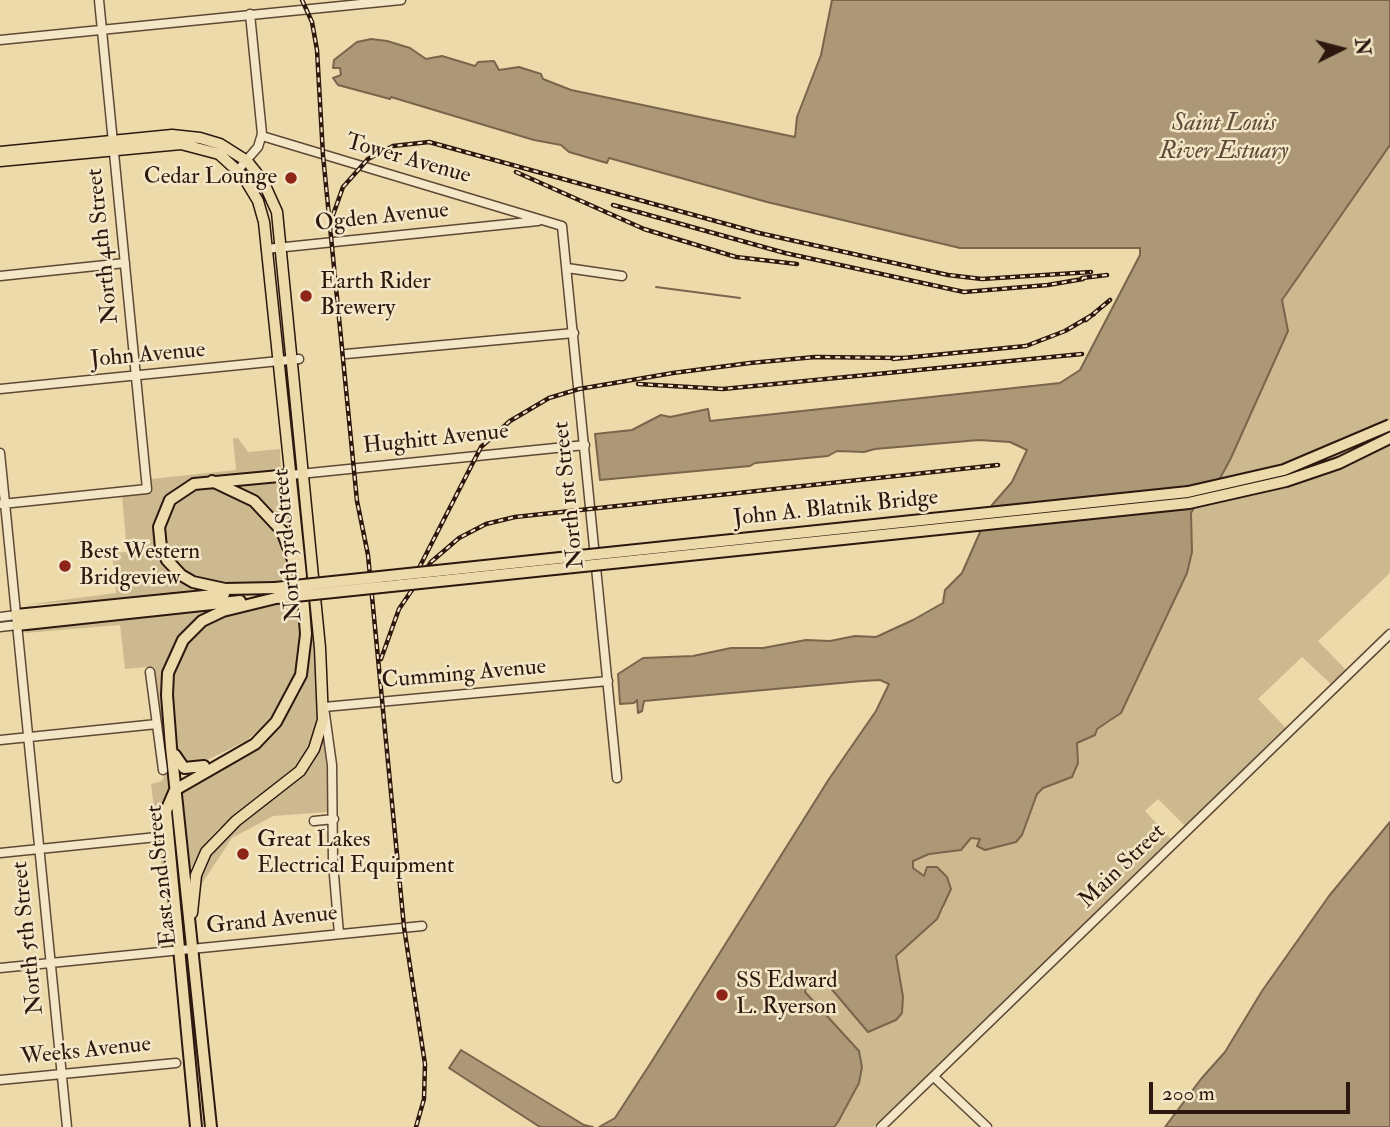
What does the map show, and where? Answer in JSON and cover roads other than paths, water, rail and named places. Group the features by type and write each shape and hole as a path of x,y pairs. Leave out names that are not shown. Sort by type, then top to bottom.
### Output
{"highway":[{"name":"John A. Blatnik Bridge","path":"276,593 1188,492 1284,470 1390,425"},
{"name":"John A. Blatnik Bridge","path":"276,593 1189,503 1286,481 1339,463 1390,439"},
{"path":"276,593 203,586 181,575 167,560 161,548 159,527 165,506 184,488 212,481 290,475"},
{"path":"212,481 246,495 268,512 288,544 302,583"},
{"name":"North 3rd Street","path":"268,732 297,685 305,649 302,583"},
{"path":"16,620 276,593"},
{"path":"268,732 249,748 195,776 175,790 167,701 173,659 183,640 198,625 223,611 276,593"},
{"path":"167,701 175,757 187,769 207,764 268,732"},
{"name":"East 2nd Street","path":"175,790 211,1127"},
{"name":"East 2nd Street","path":"175,790 166,811 166,824 196,1127"}],"main road":[{"path":"0,161 172,135 220,144 247,161"},
{"path":"0,152 113,145 189,144 219,154 238,170"},
{"name":"North 3rd Street","path":"247,161 273,199 281,247 295,359 324,707"},
{"name":"North 3rd Street","path":"238,170 260,207 302,583"},
{"path":"192,945 194,882 203,858 229,828 305,765 318,740 324,707"}],"street":[{"name":"North 4th Street","path":"3,504 147,489 99,0"},
{"path":"0,40 401,0"},
{"path":"238,170 258,147 262,136 250,14"},
{"name":"Tower Avenue","path":"262,136 545,220"},
{"name":"Ogden Avenue","path":"266,249 545,220"},
{"name":"North 1st Street","path":"545,220 562,226 617,778"},
{"path":"0,276 125,263"},
{"path":"567,268 622,276"},
{"path":"346,354 574,333"},
{"name":"John Avenue","path":"0,389 295,359"},
{"name":"Hughitt Avenue","path":"290,475 585,445"},
{"name":"North 5th Street","path":"0,453 67,1127"},
{"path":"0,617 16,620"},
{"path":"0,627 16,620"},
{"name":"Main Street","path":"881,1127 1390,634"},
{"path":"150,672 163,770"},
{"name":"Cumming Avenue","path":"324,707 608,681"},
{"name":"North 3rd Street","path":"324,707 334,819 334,867 340,934"},
{"path":"0,740 157,724"},
{"path":"314,821 334,819"},
{"path":"0,853 157,837"},
{"name":"Grand Avenue","path":"0,968 179,950 192,945 422,926"},
{"name":"Weeks Avenue","path":"0,1080 176,1063"},
{"path":"934,1077 987,1127"}],"water":[{"name":"Saint Louis River Estuary","path":"832,0 1390,0 1390,145 1282,300 1288,331 1230,460 1219,480 1200,497 1191,513 1192,552 1187,573 1121,713 1097,729 1095,735 1077,743 1078,763 1072,777 1043,788 1037,794 1022,835 1016,842 985,850 977,846 980,839 971,838 961,850 929,854 913,861 913,868 924,876 927,867 937,867 947,877 951,889 937,919 896,956 903,997 902,1013 896,1020 868,1032 829,986 817,981 806,983 805,992 859,1051 862,1067 859,1083 834,1127 599,1127 615,1118 829,779 876,711 889,684 880,680 862,681 644,701 642,711 638,713 637,700 634,703 620,704 618,674 643,658 693,656 731,648 763,648 806,640 876,637 913,620 943,603 945,590 962,573 992,505 1012,482 1027,450 1010,442 979,440 864,452 837,451 828,456 755,463 750,466 600,480 595,434 632,430 661,415 670,417 708,409 710,421 1060,383 1080,370 1140,255 1140,248 960,248 767,202 609,158 607,163 569,152 561,145 534,140 391,97 390,99 338,85 333,78 341,75 340,68 333,68 334,60 357,42 371,39 387,41 410,48 426,59 442,56 475,66 478,62 494,61 499,70 519,67 541,74 543,79 571,90 795,137 797,117 821,55"},
{"path":"1390,822 1390,1127 1165,1127 1225,1052 1262,991 1329,896"},
{"path":"461,1050 584,1125 593,1127 540,1127 449,1068"}],"waterway":[{"path":"656,287 740,298"}],"railway":[{"path":"302,0 312,22 317,50 323,155 357,501 368,555 404,927 425,1064 424,1099 416,1127"},
{"path":"333,215 343,187 368,159 393,146 429,142 759,233 948,275 982,279 1091,272"},
{"path":"516,172 644,229 736,257 797,264"},
{"path":"613,205 785,253 964,292 1048,285 1083,279"},
{"path":"1082,278 1107,275"},
{"path":"1086,320 1110,300"},
{"path":"893,359 1026,346 1065,331 1094,314"},
{"path":"638,384 723,389 1082,354"},
{"path":"419,568 481,447 510,421 549,398 579,389 750,363 815,357 902,358"},
{"path":"381,659 399,609 431,562 459,538 486,524 515,517 998,465"}],"place":[{"name":"Cedar Lounge","path":"291,178"},
{"name":"Earth Rider Brewery","path":"306,296"},
{"name":"Best Western Bridgeview","path":"65,566"},
{"name":"Great Lakes Electrical Equipment","path":"243,854"},
{"name":"SS Edward L. Ryerson","path":"722,995"}]}
